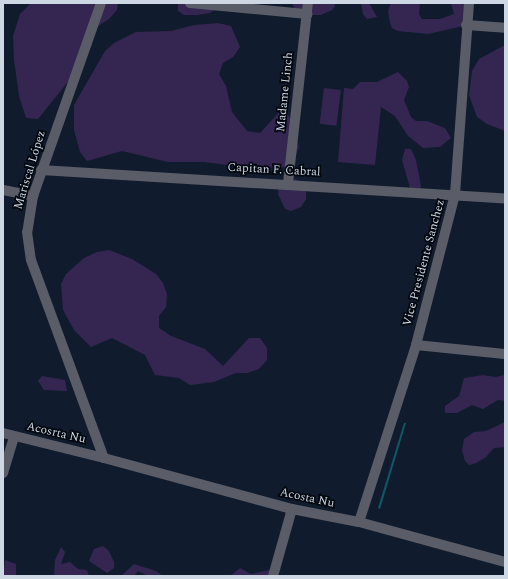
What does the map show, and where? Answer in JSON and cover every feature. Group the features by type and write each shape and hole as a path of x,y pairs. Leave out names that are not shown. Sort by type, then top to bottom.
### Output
{"street":[{"name":"Mariscal López","path":"102,3 41,170 33,196 27,232 31,260 104,458"},
{"path":"190,3 307,14"},
{"name":"Madame Linch","path":"288,183 308,3"},
{"name":"Vice Presidente Sanchez","path":"359,522 416,345 455,194 466,25 469,3"},
{"path":"466,25 505,28"},
{"name":"Capitan F. Cabral","path":"41,170 288,183 505,198"},
{"path":"3,190 33,196"},
{"path":"416,345 505,354"},
{"name":"Acosrta Nu","path":"3,433 14,437 104,458"},
{"path":"3,473 14,437"},
{"name":"Acosta Nu","path":"104,458 292,509 359,522 505,562"},
{"path":"273,576 292,509"}],"shaded area":[{"path":"31,3 118,3 117,10 109,19 89,32 71,78 38,119 26,118 19,96 14,60 13,36 20,14"},
{"path":"178,3 225,3 210,13 184,15 178,11"},
{"path":"292,3 334,3 335,6 332,10 321,15 309,15 294,8"},
{"path":"361,3 369,3 377,17 367,19 363,14"},
{"path":"391,3 420,3 419,14 422,19 440,19 454,14 451,3 466,3 463,26 428,34 398,31 392,28 390,23 388,11"},
{"path":"218,23 231,26 240,47 233,57 223,63 219,74 226,86 232,112 247,131 260,133 284,107 293,124 299,147 295,158 287,167 250,168 204,162 168,162 122,151 87,161 80,152 74,130 74,105 105,51 114,43 136,32 171,31 194,25"},
{"path":"505,45 505,131 487,124 477,117 469,95 472,71 479,59"},
{"path":"398,72 407,81 409,87 404,100 411,117 416,121 427,121 445,128 451,138 440,147 423,148 408,136 395,116 381,107 375,165 338,162 344,88 353,89 360,82 377,82"},
{"path":"324,88 341,90 336,126 320,124"},
{"path":"405,149 411,149 416,160 421,186 419,192 410,188 402,160"},
{"path":"295,179 302,182 306,192 306,199 301,207 291,211 285,209 278,194 279,186"},
{"path":"109,250 132,259 156,274 163,283 167,294 166,307 159,316 159,328 171,336 205,349 223,366 249,338 260,338 267,348 267,360 259,369 247,373 236,373 214,382 190,385 179,378 155,375 145,355 112,338 91,347 74,330 63,310 61,284 66,274 84,258 97,252"},
{"path":"483,375 495,377 505,375 505,401 498,400 483,409 472,405 457,413 445,413 445,406 459,396 464,378"},
{"path":"42,376 65,380 67,391 44,390 38,381"},
{"path":"505,422 505,447 494,448 486,457 469,465 465,461 462,450 464,439 474,432 486,431"},
{"path":"103,546 109,551 114,562 114,568 107,573 89,561 94,549"},
{"path":"61,547 65,552 61,564 70,562 78,569 87,570 89,576 54,576 55,560"},
{"path":"5,560 16,564 16,576 3,576"},
{"path":"134,564 156,571 163,576 148,576 138,571 134,576 121,576"},
{"path":"240,568 251,574 269,570 276,576 230,576"}],"water":[{"path":"404,423 406,423 380,509 378,508"}]}
